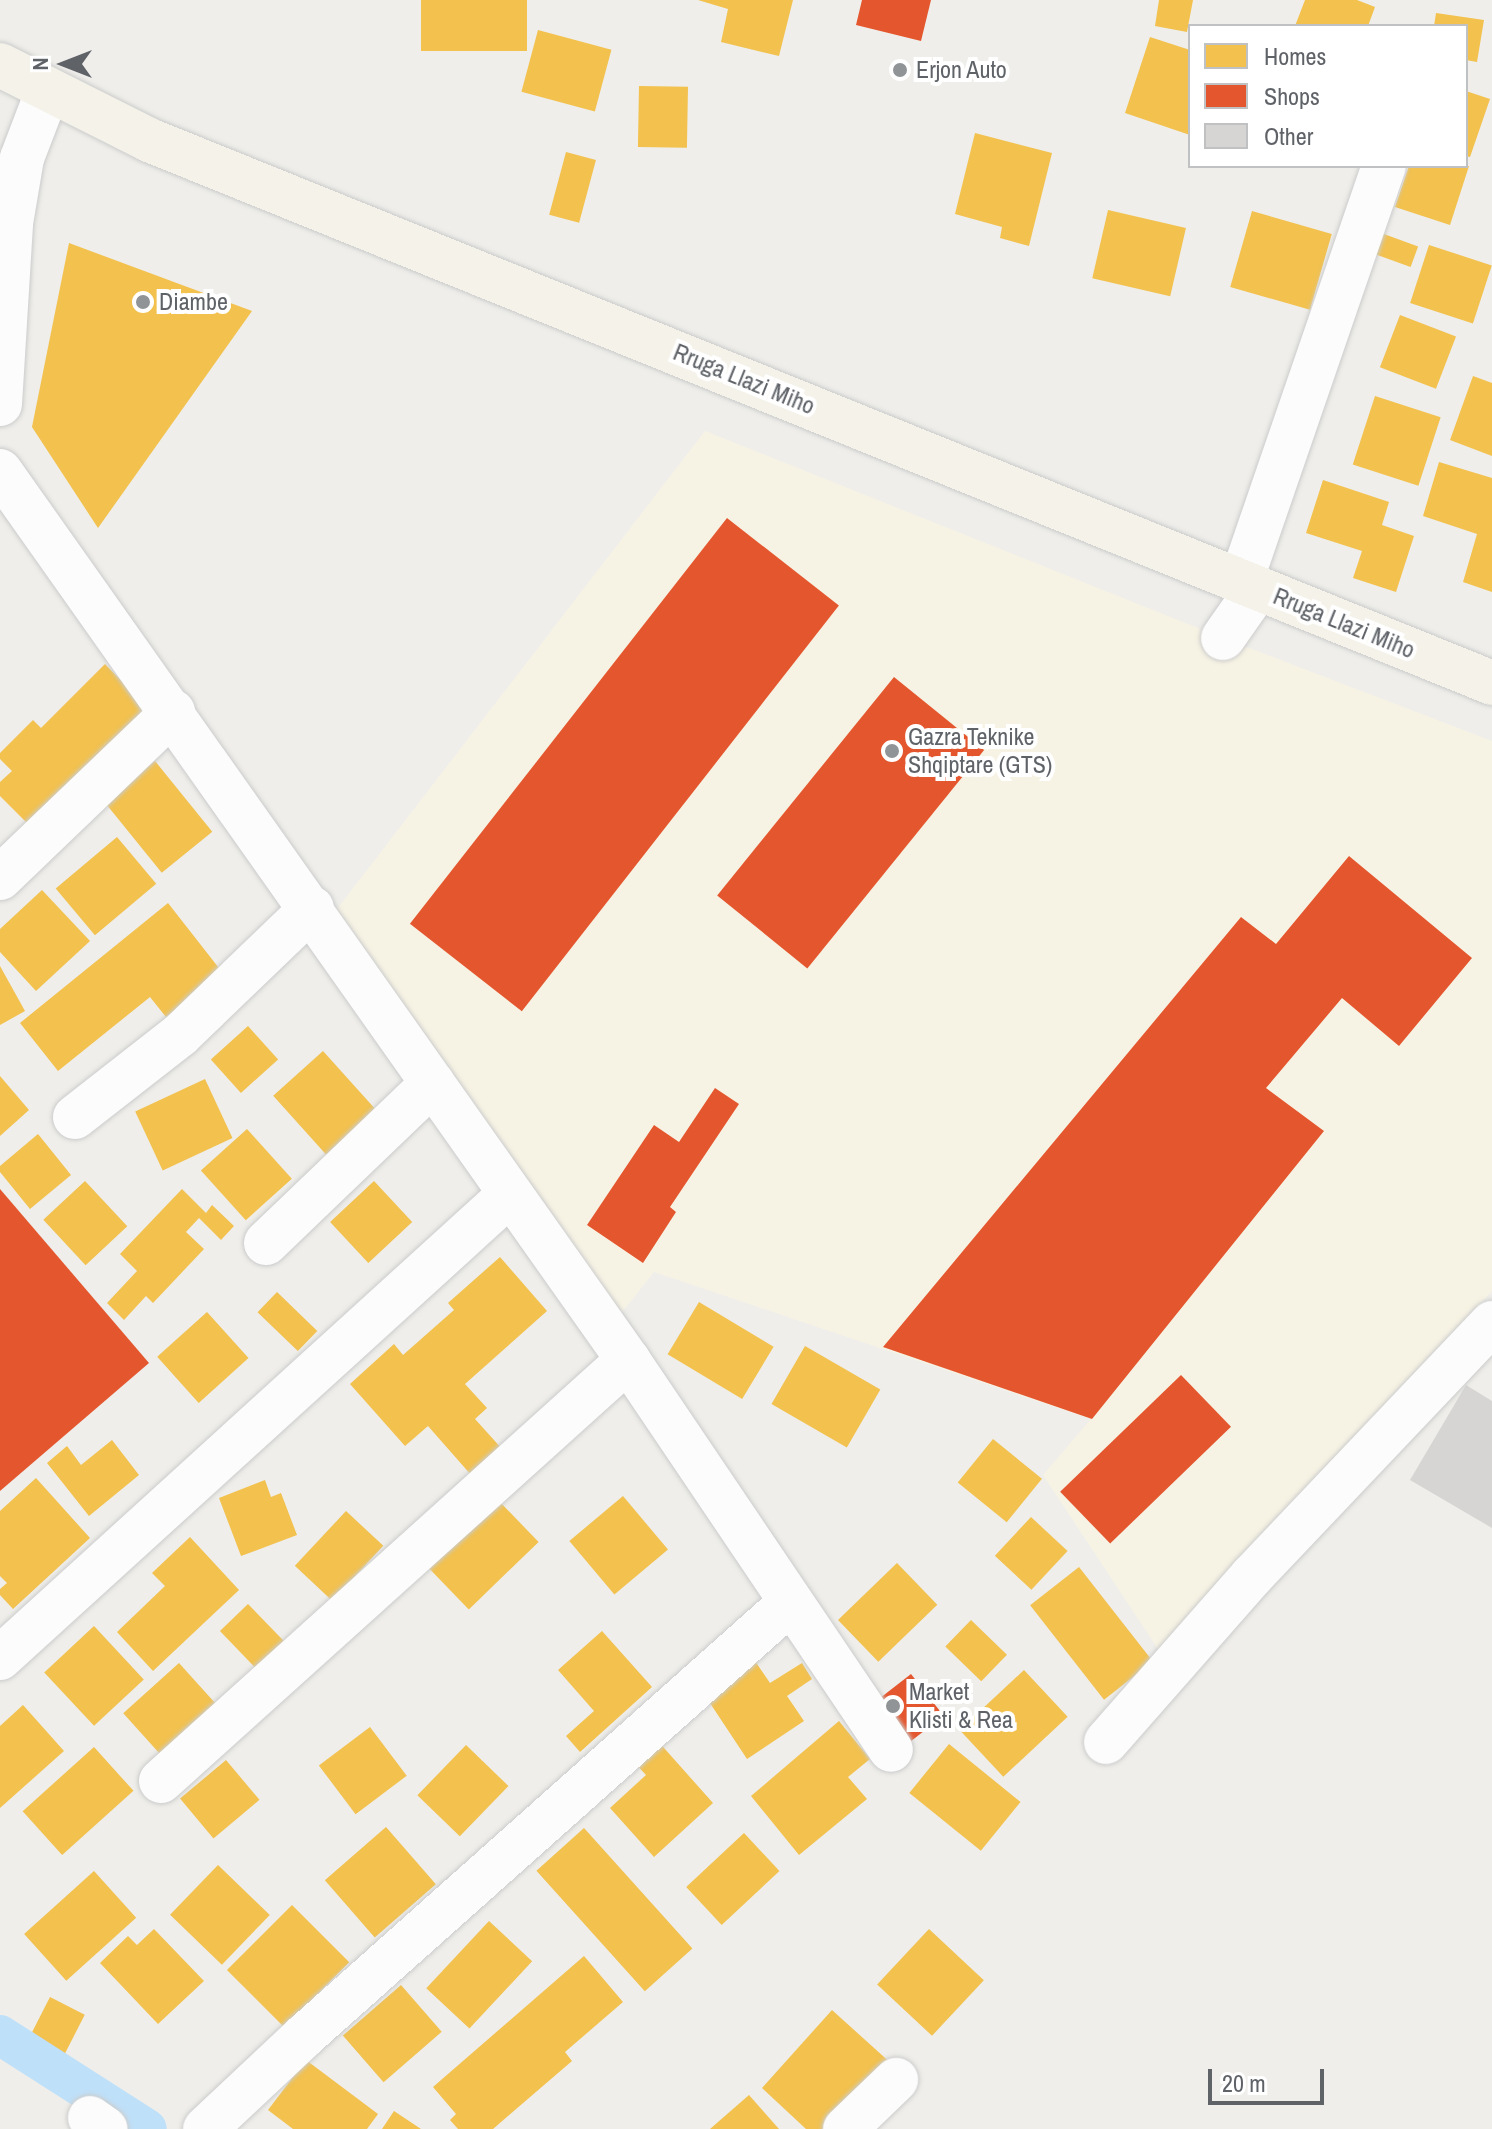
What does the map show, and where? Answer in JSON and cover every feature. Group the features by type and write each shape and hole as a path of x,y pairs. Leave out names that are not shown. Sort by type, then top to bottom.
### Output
{"main road":[{"name":"Rruga Llazi Miho","path":"0,65 149,140 1492,683"}],"street":[{"path":"0,404 11,223 22,158 48,90"},
{"path":"1223,638 1250,585 1383,168"},
{"path":"0,471 312,908 509,1195 628,1360 891,1750"},
{"path":"0,878 173,712"},
{"path":"75,1117 180,1035 312,908"},
{"path":"266,1243 433,1083"},
{"path":"0,1658 509,1195"},
{"path":"1106,1742 1175,1668 1252,1576 1492,1323"},
{"path":"161,1781 628,1360"},
{"path":"205,2129 314,2027 790,1603"},
{"path":"845,2129 896,2080"}],"shaded area":[{"path":"705,431 1223,638 1492,741 1492,1291 1160,1652 1043,1475 1091,1419 654,1272 607,1331 324,926"}],"building: Homes":[{"path":"421,0 527,0 527,51 421,51"},
{"path":"698,0 793,0 779,56 721,42 728,9"},
{"path":"1159,0 1193,0 1187,32 1155,26"},
{"path":"1305,0 1357,0 1375,7 1369,24 1296,24"},
{"path":"1436,13 1484,20 1477,62 1468,60 1468,24 1434,24"},
{"path":"538,30 611,50 595,111 521,92"},
{"path":"1150,37 1188,49 1188,134 1125,113"},
{"path":"639,86 688,87 687,148 638,147"},
{"path":"1468,92 1490,99 1468,156"},
{"path":"975,133 1052,153 1029,246 1000,238 1002,227 955,214"},
{"path":"566,152 596,160 579,223 549,215"},
{"path":"1469,166 1450,225 1395,207 1408,168"},
{"path":"1108,210 1186,228 1170,296 1092,278"},
{"path":"1252,211 1332,234 1310,310 1230,287"},
{"path":"1373,230 1418,246 1411,267 1365,251"},
{"path":"69,243 252,311 98,528 32,427"},
{"path":"1429,245 1492,265 1473,323 1410,303"},
{"path":"1400,315 1456,337 1436,389 1380,367"},
{"path":"1473,376 1492,383 1492,456 1450,440"},
{"path":"1375,396 1441,417 1418,486 1353,464"},
{"path":"1439,462 1492,478 1492,592 1463,582 1477,534 1423,516"},
{"path":"1323,480 1389,502 1382,525 1414,536 1396,592 1353,578 1362,551 1306,533"},
{"path":"105,664 148,708 30,826 0,796 0,782 12,771 0,759 0,753 33,720 41,728"},
{"path":"155,761 212,832 162,873 104,802"},
{"path":"117,837 156,884 95,935 56,888"},
{"path":"42,890 90,941 36,991 0,952 0,929"},
{"path":"168,903 222,972 166,1017 150,997 58,1071 20,1023"},
{"path":"0,966 25,1011 0,1025"},
{"path":"248,1026 278,1059 241,1093 211,1059"},
{"path":"323,1051 376,1110 326,1155 273,1096"},
{"path":"0,1076 29,1110 0,1136"},
{"path":"205,1079 232,1138 163,1170 135,1112"},
{"path":"247,1129 292,1179 246,1220 201,1170"},
{"path":"38,1134 71,1175 30,1209 0,1172 0,1166"},
{"path":"85,1181 127,1226 86,1265 43,1220"},
{"path":"374,1181 412,1222 368,1263 330,1222"},
{"path":"182,1189 206,1213 212,1205 234,1226 221,1240 199,1218 186,1232 204,1249 153,1303 146,1296 124,1320 107,1303 137,1271 120,1254"},
{"path":"500,1257 547,1311 465,1384 487,1408 475,1419 503,1450 472,1476 428,1426 405,1446 350,1384 394,1344 403,1355 454,1310 448,1303"},
{"path":"277,1292 317,1331 298,1351 258,1312"},
{"path":"699,1302 774,1347 742,1399 668,1354"},
{"path":"207,1312 248,1358 199,1403 157,1357"},
{"path":"805,1346 880,1390 847,1448 772,1404"},
{"path":"993,1439 1042,1479 1007,1522 958,1483"},
{"path":"112,1440 139,1475 89,1516 47,1463 67,1446 81,1465"},
{"path":"36,1478 90,1538 13,1609 0,1595 0,1589 7,1583 0,1576 0,1511"},
{"path":"265,1480 271,1497 281,1493 297,1535 241,1556 219,1498"},
{"path":"623,1496 668,1550 614,1595 569,1541"},
{"path":"499,1501 539,1542 469,1609 429,1568"},
{"path":"346,1511 383,1546 332,1601 295,1566"},
{"path":"1031,1517 1068,1551 1031,1590 995,1556"},
{"path":"190,1537 239,1590 153,1671 117,1632 165,1586 152,1573"},
{"path":"897,1563 937,1605 878,1662 838,1620"},
{"path":"1079,1567 1153,1662 1104,1700 1030,1605"},
{"path":"248,1604 286,1644 258,1671 220,1631"},
{"path":"971,1620 1007,1655 981,1681 945,1647"},
{"path":"94,1626 144,1679 94,1726 44,1672"},
{"path":"602,1631 652,1687 580,1752 566,1736 594,1711 558,1670"},
{"path":"755,1661 770,1683 802,1663 812,1679 787,1696 804,1721 747,1759 704,1694"},
{"path":"179,1663 222,1711 166,1761 123,1713"},
{"path":"1024,1670 1068,1717 1003,1777 960,1730"},
{"path":"23,1705 64,1751 0,1808 0,1726"},
{"path":"839,1721 870,1759 848,1777 867,1799 799,1855 751,1796"},
{"path":"370,1727 407,1776 356,1814 319,1766"},
{"path":"656,1739 713,1803 654,1857 610,1808 646,1775 632,1760"},
{"path":"949,1744 1020,1802 981,1851 909,1793"},
{"path":"466,1745 508,1786 460,1836 417,1795"},
{"path":"94,1747 133,1791 62,1855 23,1811"},
{"path":"226,1760 259,1800 213,1838 180,1799"},
{"path":"386,1827 436,1884 375,1937 325,1880"},
{"path":"584,1828 692,1948 645,1991 536,1871"},
{"path":"744,1833 779,1871 722,1925 686,1887"},
{"path":"218,1865 270,1915 222,1965 170,1915"},
{"path":"94,1871 136,1918 66,1981 24,1934"},
{"path":"292,1905 349,1962 284,2027 227,1970"},
{"path":"489,1921 532,1961 469,2029 426,1988"},
{"path":"154,1929 204,1981 158,2024 100,1963 128,1936 137,1945"},
{"path":"929,1929 984,1980 932,2036 877,1985"},
{"path":"584,1956 623,2002 565,2052 572,2061 493,2129 458,2129 450,2120 456,2114 433,2087"},
{"path":"401,1985 442,2032 384,2082 343,2036"},
{"path":"50,1997 85,2015 64,2055 30,2037"},
{"path":"832,2010 894,2066 837,2129 806,2129 762,2088"},
{"path":"306,2060 378,2114 367,2129 293,2129 268,2110"},
{"path":"749,2095 779,2129 710,2129"},
{"path":"394,2111 421,2129 382,2129"}],"building: Shops":[{"path":"862,0 931,0 921,41 856,25"},
{"path":"727,518 839,605 522,1011 410,924"},
{"path":"894,677 984,750 807,968 717,895"},
{"path":"1349,856 1472,958 1399,1046 1342,998 1266,1088 1324,1131 1092,1419 883,1347 1241,917 1276,944"},
{"path":"715,1088 739,1104 670,1207 676,1212 643,1263 587,1225 654,1125 679,1142"},
{"path":"0,1189 149,1363 0,1491"},
{"path":"1181,1375 1231,1427 1110,1543 1060,1492"},
{"path":"911,1674 944,1716 911,1742 878,1700"}],"building: Other":[{"path":"1466,1385 1492,1401 1492,1528 1410,1480"}],"waterway":[{"path":"0,2035 147,2129"}],"place":[{"name":"Erjon Auto","path":"900,70"},
{"name":"Diambe","path":"143,302"},
{"name":"Gazra Teknike Shqiptare (GTS)","path":"892,751"},
{"name":"Market Klisti & Rea","path":"893,1706"}]}
